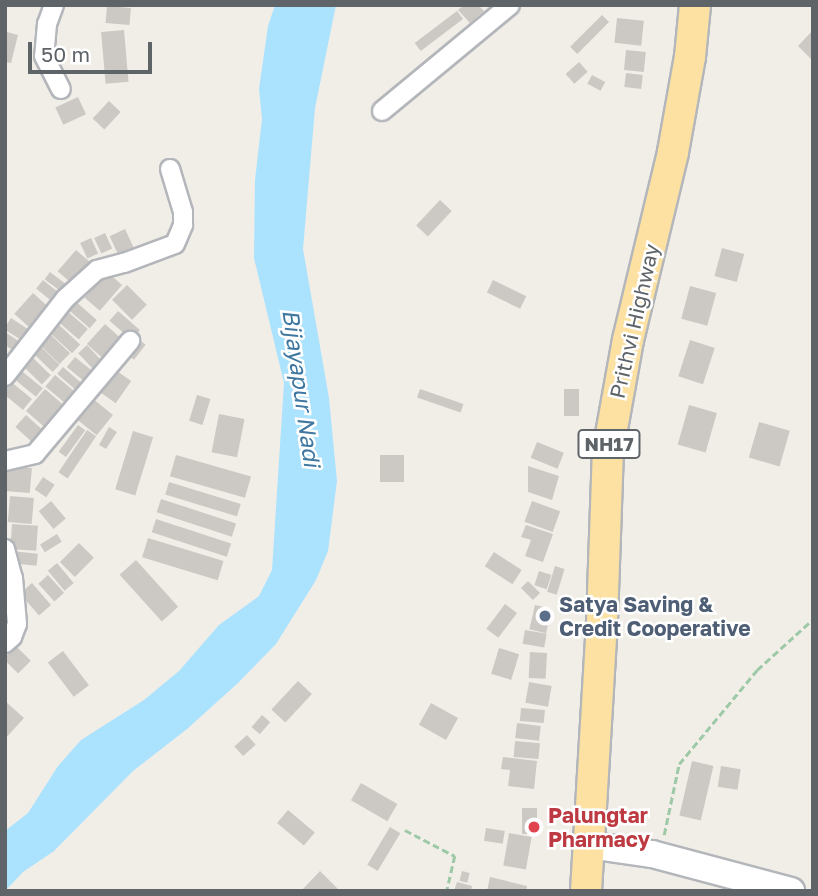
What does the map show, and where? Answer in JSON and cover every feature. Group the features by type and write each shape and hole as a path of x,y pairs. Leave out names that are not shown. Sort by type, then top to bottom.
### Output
{"highway":[{"name":"Prithvi Highway","path":"586,891 603,621 608,451 628,340 673,152 692,47 695,5"}],"main road":[{"path":"588,845 652,854 746,884 791,891"}],"street":[{"path":"54,5 47,24 44,56 61,89"},
{"path":"382,111 510,5"},
{"path":"5,376 65,299 97,270 175,244 183,225 183,212 170,169"},
{"path":"5,461 35,454 130,341"},
{"path":"5,549 13,578 17,624 12,637 5,643"}],"path":[{"path":"663,838 679,764 757,670 813,619"},
{"path":"405,830 455,856 447,891"}],"water":[{"name":"Bijayapur Nadi","path":"275,5 336,5 315,108 303,249 329,398 337,481 328,551 316,580 276,644 187,729 133,771 54,851 23,872 5,891 5,831 28,813 58,766 81,740 144,700 179,671 219,625 259,596 272,570 284,383 254,258 255,180 262,119 259,89 268,26"}],"building":[{"path":"464,5 478,5 484,11 470,23 458,10"},
{"path":"107,6 131,8 129,25 106,23"},
{"path":"457,11 463,19 421,51 415,43"},
{"path":"602,15 609,22 577,54 570,47"},
{"path":"617,18 644,21 641,46 614,43"},
{"path":"124,30 129,82 106,84 101,32"},
{"path":"813,30 813,57 811,59 798,46"},
{"path":"7,32 18,35 11,63 5,62"},
{"path":"626,50 646,52 644,72 624,70"},
{"path":"579,62 588,72 574,84 566,74"},
{"path":"626,73 643,75 641,89 624,87"},
{"path":"592,75 605,82 601,91 587,84"},
{"path":"78,97 86,114 63,125 55,108"},
{"path":"109,101 121,112 104,129 93,119"},
{"path":"440,200 452,211 428,237 416,226"},
{"path":"125,229 134,248 118,255 110,236"},
{"path":"105,233 112,248 101,253 94,238"},
{"path":"91,238 98,253 87,258 80,243"},
{"path":"722,248 744,254 737,282 714,276"},
{"path":"76,250 91,263 73,284 58,271"},
{"path":"50,272 71,288 65,295 45,279"},
{"path":"107,272 122,285 100,311 85,298"},
{"path":"43,280 63,296 56,305 36,289"},
{"path":"493,280 526,296 520,309 487,293"},
{"path":"127,285 147,305 132,320 112,300"},
{"path":"690,286 716,293 707,326 681,319"},
{"path":"33,293 52,310 33,331 14,314"},
{"path":"75,301 97,320 90,328 68,309"},
{"path":"66,310 88,329 79,340 57,321"},
{"path":"118,311 140,330 131,340 109,321"},
{"path":"11,318 34,333 27,344 5,330"},
{"path":"56,322 80,345 72,353 48,331"},
{"path":"105,324 124,341 106,361 87,344"},
{"path":"47,331 70,353 60,364 37,342"},
{"path":"5,332 20,342 14,351 5,345"},
{"path":"137,338 146,345 134,360 125,353"},
{"path":"690,340 715,348 703,384 678,376"},
{"path":"38,344 60,365 53,372 31,351"},
{"path":"87,345 105,364 96,372 78,353"},
{"path":"30,355 51,375 42,384 21,364"},
{"path":"75,357 95,373 87,383 67,367"},
{"path":"63,367 85,386 79,393 57,374"},
{"path":"18,368 43,388 36,397 11,377"},
{"path":"114,369 131,381 116,403 99,391"},
{"path":"55,375 79,395 69,406 45,386"},
{"path":"10,381 32,399 23,410 5,395 5,387"},
{"path":"45,389 67,408 48,430 26,411"},
{"path":"420,389 463,404 461,412 417,398"},
{"path":"564,389 579,389 579,416 564,416"},
{"path":"197,395 210,399 202,425 189,421"},
{"path":"92,398 113,415 97,435 76,418"},
{"path":"689,405 717,413 706,452 678,444"},
{"path":"219,414 245,419 237,457 212,452"},
{"path":"26,415 46,433 35,445 15,427"},
{"path":"759,422 790,431 780,466 749,458"},
{"path":"78,425 85,430 66,457 59,452"},
{"path":"109,427 117,432 106,449 99,445"},
{"path":"87,430 96,436 68,478 58,472"},
{"path":"133,431 153,437 135,495 115,489"},
{"path":"537,442 564,453 558,469 531,458"},
{"path":"176,455 251,476 245,498 170,476"},
{"path":"380,455 404,455 404,482 380,482"},
{"path":"7,466 32,468 30,493 5,491"},
{"path":"528,466 559,476 552,500 528,492"},
{"path":"43,477 55,485 46,497 35,489"},
{"path":"169,482 241,504 237,516 165,494"},
{"path":"10,496 34,498 32,524 8,522"},
{"path":"161,499 236,523 232,537 157,512"},
{"path":"51,501 66,519 54,529 39,511"},
{"path":"532,501 560,511 553,532 524,522"},
{"path":"156,519 231,543 227,557 152,532"},
{"path":"12,524 38,526 36,551 10,549"},
{"path":"526,525 553,534 543,562 525,556 531,540 521,537"},
{"path":"57,534 62,542 45,552 40,545"},
{"path":"148,538 224,561 218,580 142,557"},
{"path":"79,543 94,558 75,577 60,562"},
{"path":"11,551 38,554 37,566 10,563"},
{"path":"494,552 522,570 512,584 485,566"},
{"path":"136,560 178,607 162,622 120,575"},
{"path":"57,563 74,583 65,591 48,571"},
{"path":"555,566 565,569 557,595 547,592"},
{"path":"539,571 551,575 547,589 534,585"},
{"path":"48,575 64,593 54,602 38,584"},
{"path":"528,581 540,593 533,600 521,588"},
{"path":"32,583 51,605 39,615 20,593"},
{"path":"505,604 517,613 498,638 486,629"},
{"path":"535,605 552,609 546,633 529,629"},
{"path":"525,630 547,634 544,648 523,644"},
{"path":"16,646 31,661 18,674 5,660"},
{"path":"499,648 519,654 511,680 491,674"},
{"path":"63,651 89,685 74,697 48,662"},
{"path":"530,652 547,653 546,679 529,678"},
{"path":"298,681 312,694 285,722 271,710"},
{"path":"529,682 552,686 548,707 525,703"},
{"path":"5,701 24,718 5,739"},
{"path":"431,703 458,718 446,740 419,725"},
{"path":"521,708 545,710 544,723 520,721"},
{"path":"262,715 270,722 260,734 252,727"},
{"path":"517,723 541,726 539,741 515,738"},
{"path":"247,735 256,745 243,756 234,746"},
{"path":"515,741 540,743 539,759 514,757"},
{"path":"503,757 537,761 534,789 508,786 510,770 501,769"},
{"path":"692,761 713,766 701,821 679,816"},
{"path":"721,766 741,769 737,790 718,787"},
{"path":"361,783 397,804 387,821 351,800"},
{"path":"522,808 537,808 537,834 522,834"},
{"path":"288,810 315,832 304,846 277,823"},
{"path":"390,827 400,833 378,871 367,865"},
{"path":"486,828 505,831 503,844 484,841"},
{"path":"509,833 532,837 526,869 503,865"},
{"path":"320,871 340,891 301,891"},
{"path":"462,871 470,873 467,883 460,881"},
{"path":"490,877 527,886 526,891 487,891"},
{"path":"457,882 472,886 471,891 454,891"}],"place":[{"name":"Satya Saving & Credit Cooperative","path":"545,616"},
{"name":"Palungtar Pharmacy","path":"534,827"}]}
